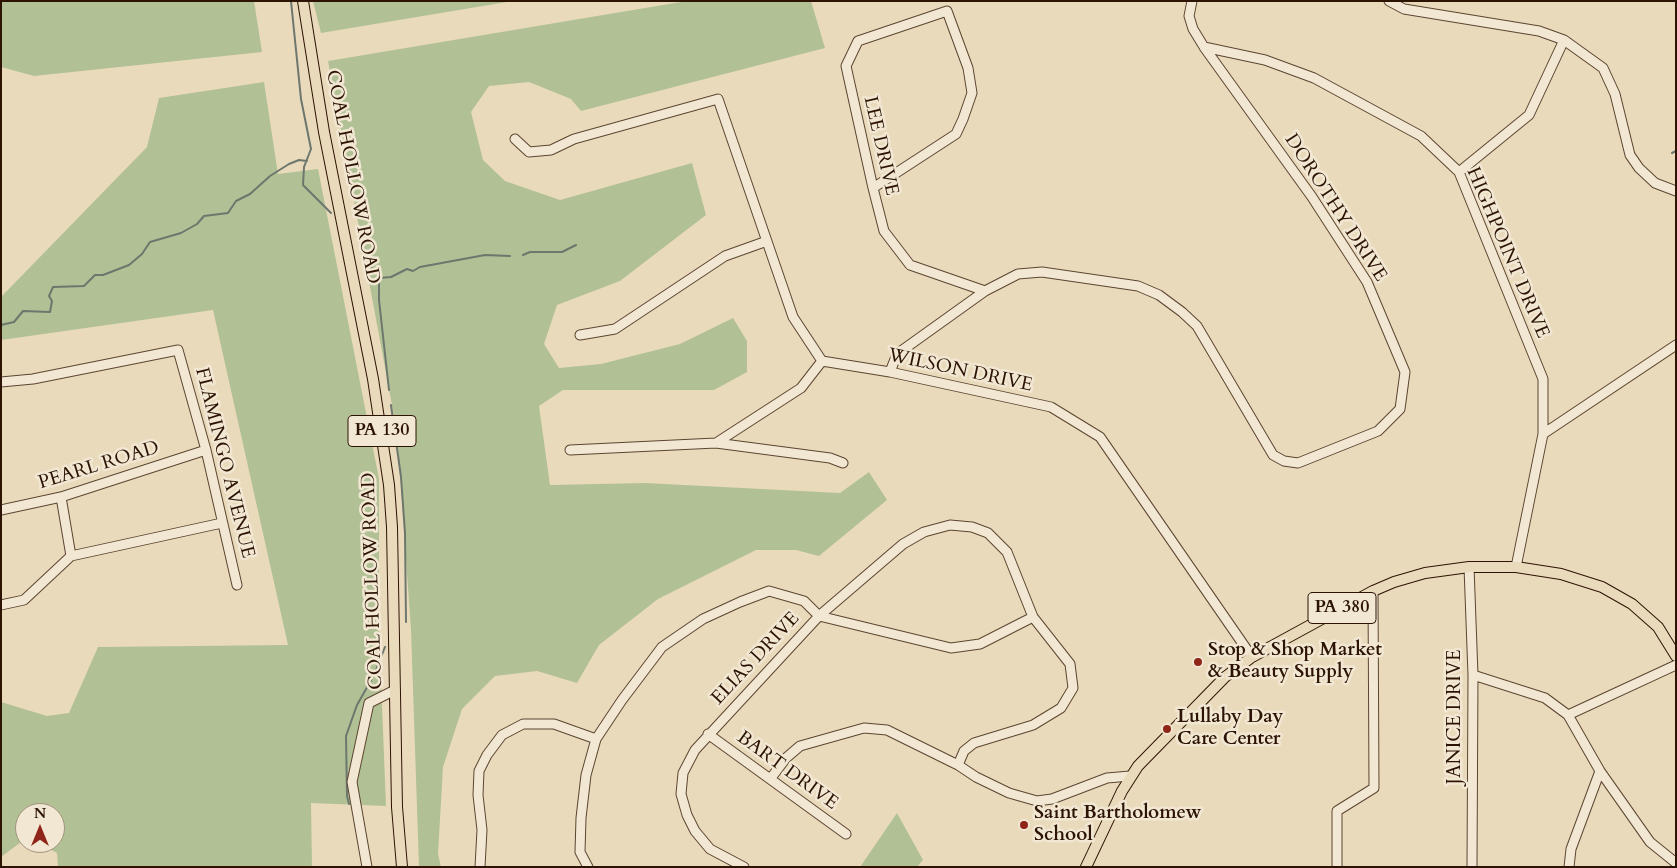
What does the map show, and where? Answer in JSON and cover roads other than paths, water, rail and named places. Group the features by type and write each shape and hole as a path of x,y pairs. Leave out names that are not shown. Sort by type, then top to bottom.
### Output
{"main road":[{"name":"COAL HOLLOW ROAD","path":"303,1 324,132 354,278 384,446 392,527 398,835 402,867"},
{"name":"PA 380","path":"1086,867 1130,776 1215,686 1252,657 1373,591 1418,575 1469,567 1516,567 1561,574 1583,580 1621,597 1650,619 1667,640 1676,656"}],"street":[{"name":"DOROTHY DRIVE","path":"890,372 896,354 985,291 1018,274 1042,272 1138,286 1159,295 1182,312 1197,326 1273,455 1284,461 1298,463 1378,431 1400,409 1406,372 1366,282 1312,197 1204,47 1193,29 1189,16 1192,1"},
{"path":"1389,1 1404,9 1539,31 1564,40 1602,68 1615,94 1630,155 1635,162 1655,183 1676,191"},
{"name":"LEE DRIVE","path":"873,188 956,134 963,119 972,93 968,68 947,11 858,40 846,66 873,188 884,231 910,265 985,291"},
{"path":"1459,172 1529,115 1564,40"},
{"name":"HIGHPOINT DRIVE","path":"1204,47 1265,60 1314,78 1421,136 1459,172 1543,379 1543,434 1516,567"},
{"path":"515,139 529,152 551,150 574,139 718,100 792,317 822,361 802,388 716,443"},
{"path":"580,335 615,329 725,256 766,241"},
{"path":"1543,434 1676,344"},
{"name":"FLAMINGO AVENUE","path":"1,382 33,379 178,350 206,450 237,585"},
{"name":"WILSON DRIVE","path":"822,361 890,372 1051,407 1100,437 1252,657"},
{"path":"570,450 716,443 830,458 842,463"},
{"name":"PEARL ROAD","path":"1,510 61,497 206,450"},
{"path":"61,497 70,556"},
{"path":"1,605 24,600 70,556 222,523"},
{"path":"819,616 903,544 924,532 950,525 972,527 988,533 1008,552 1033,617 1070,664 1073,688 1061,708 1033,725 974,743 964,751 958,765"},
{"name":"JANICE DRIVE","path":"1469,567 1473,675 1472,867"},
{"name":"ELIAS DRIVE","path":"588,867 580,852 581,818 586,775 596,739 622,700 662,647 703,619 769,591 804,601 819,616 708,734 695,750 682,773 681,794 687,815 695,831 710,849 744,867"},
{"path":"1337,867 1337,811 1374,788 1373,591"},
{"path":"819,616 951,648 980,644 1033,617"},
{"path":"1568,715 1676,665"},
{"path":"1473,675 1544,698 1568,715 1600,770 1650,842 1676,862"},
{"path":"367,867 352,782 369,703 396,690"},
{"path":"480,867 482,830 478,795 479,771 487,755 502,735 523,724 554,724 596,739"},
{"path":"771,778 786,758 800,746 864,728 887,730 1009,793 1037,800 1052,798 1107,778 1130,776"},
{"name":"BART DRIVE","path":"708,734 846,834"},
{"path":"1569,867 1571,849 1600,770"}],"waterway":[{"path":"291,1 301,99 311,149 304,167 303,185 331,213"},
{"path":"1672,153 1676,151"},
{"path":"1,325 14,322 23,311 50,312 52,301 49,296 53,287 84,286 95,275 103,275 129,265 142,254 150,242 181,233 197,224 204,216 228,213 236,201 250,194 270,176 289,164 299,160 307,161"},
{"path":"523,255 530,252 562,252 576,245"},
{"path":"361,251 369,266 379,273 379,300 389,390"},
{"path":"379,278 391,277 407,269 413,271 420,267 485,255 510,256"},
{"path":"391,405 401,477 405,533 406,622"},
{"path":"349,804 347,796 346,736 357,705 374,675 385,647"}],"place":[{"name":"Stop & Shop Market & Beauty Supply","path":"1198,662"},
{"name":"Lullaby Day Care Center","path":"1167,729"},
{"name":"Saint Bartholomew School","path":"1024,825"}]}
